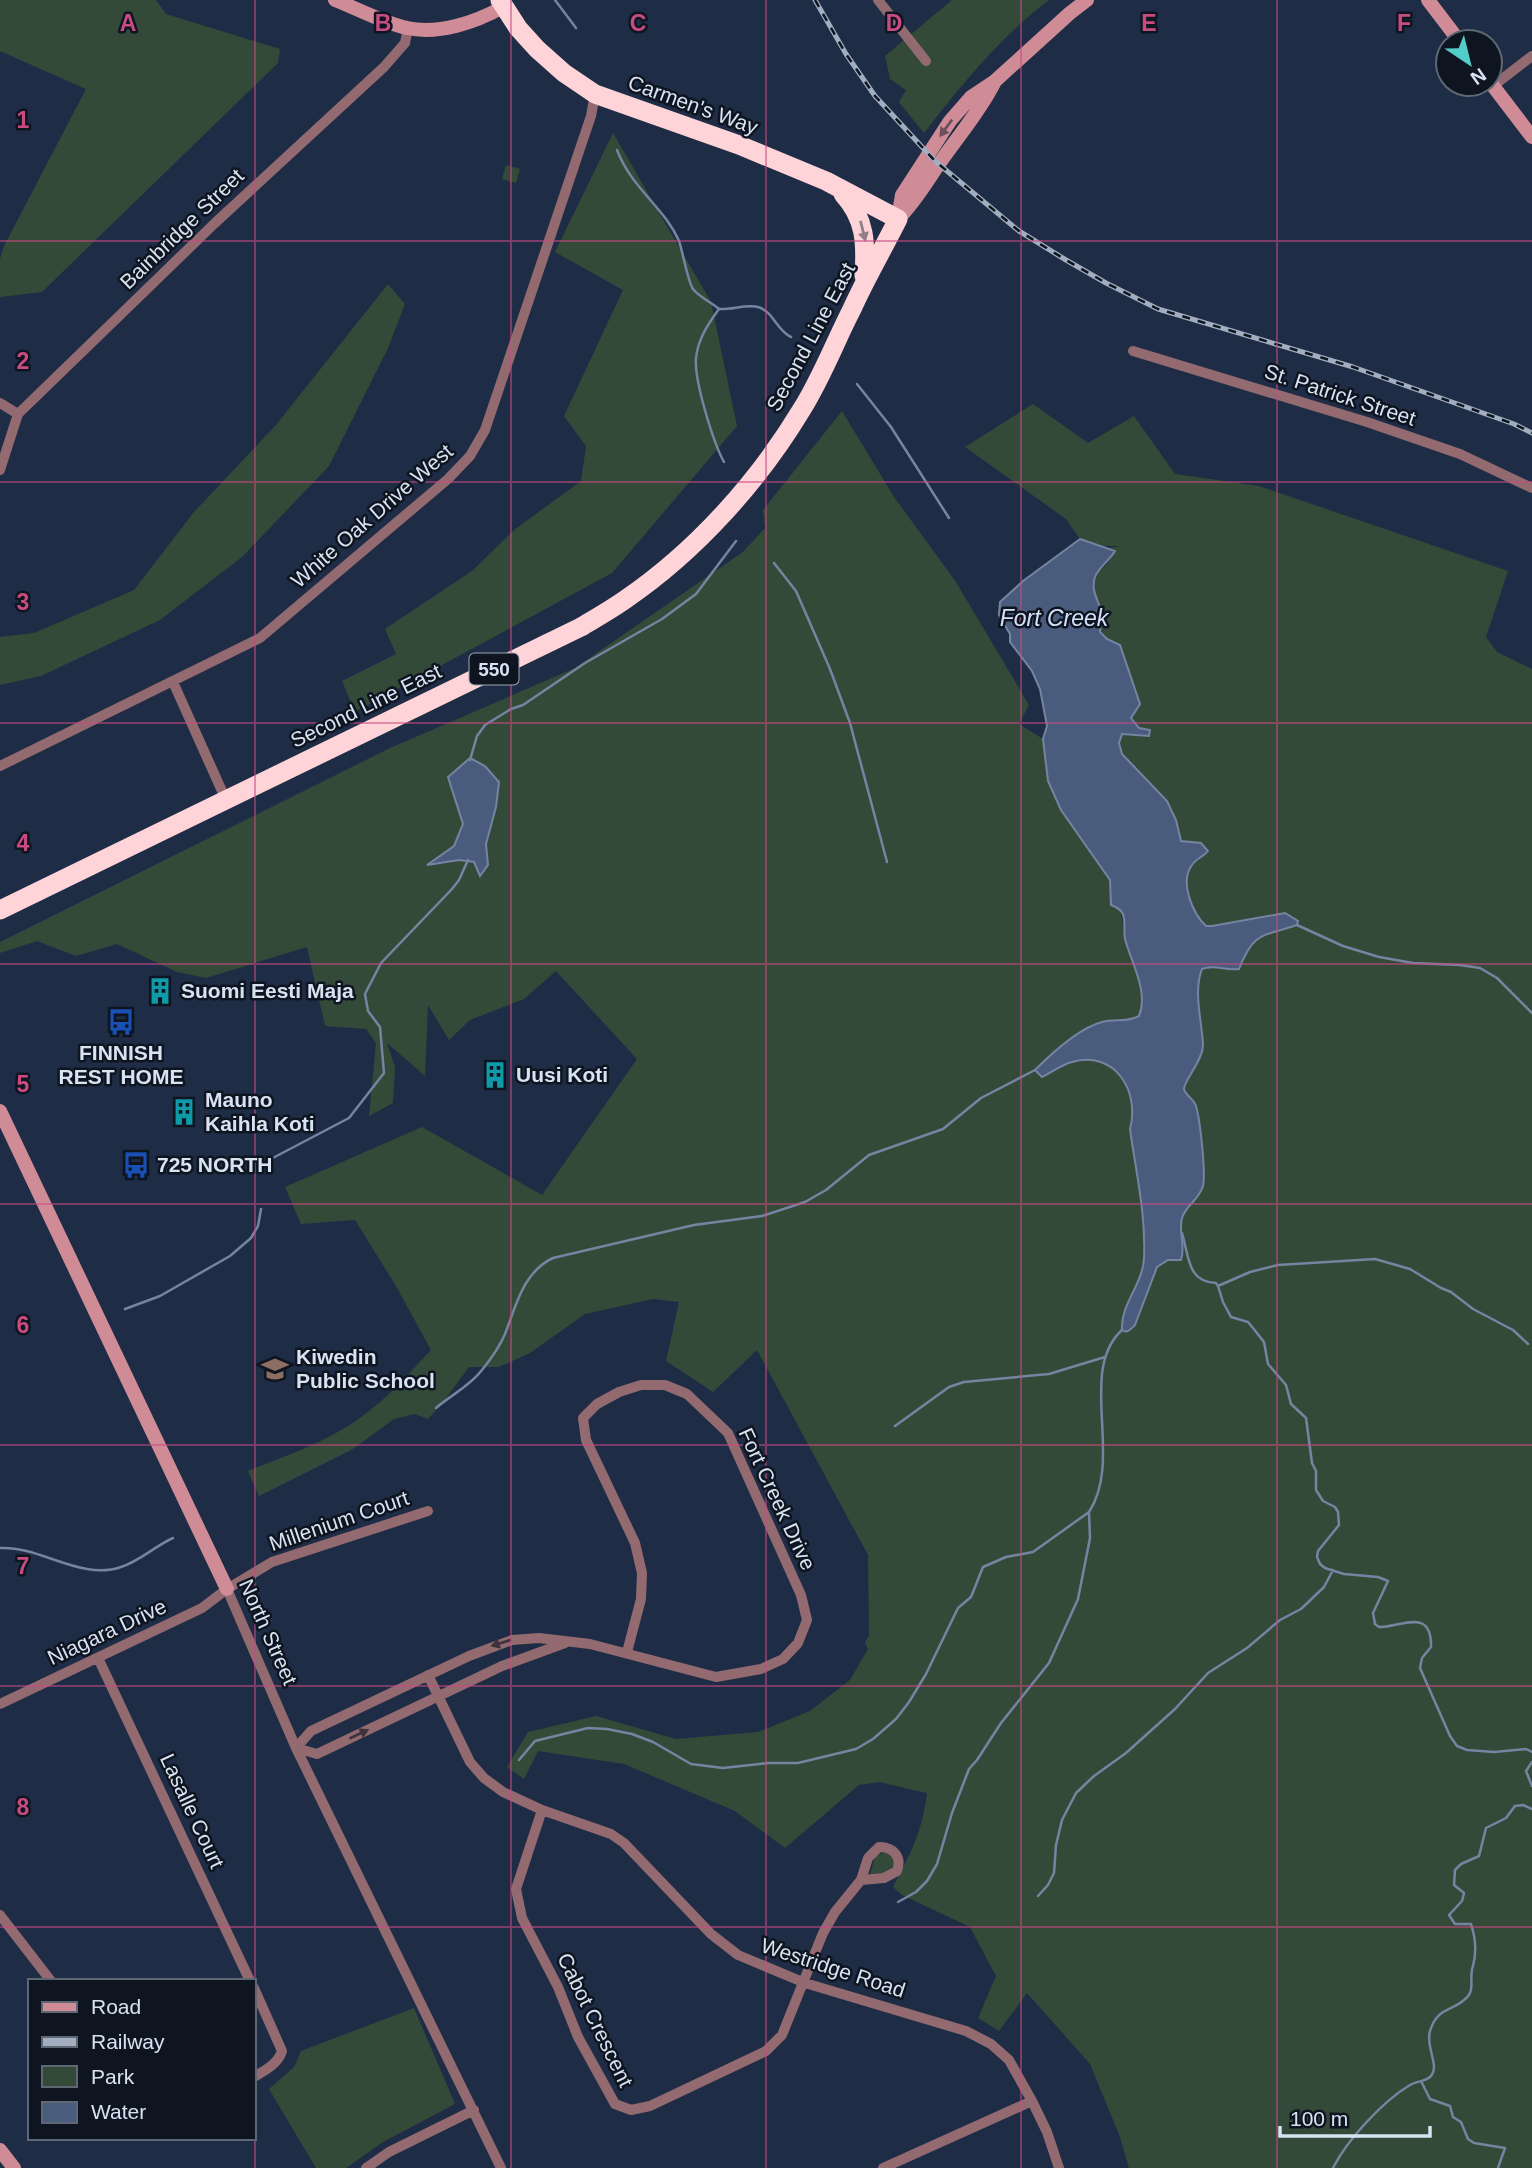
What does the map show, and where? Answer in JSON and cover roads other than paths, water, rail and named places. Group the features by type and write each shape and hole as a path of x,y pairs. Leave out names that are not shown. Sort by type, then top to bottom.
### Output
{"highway":[{"name":"Carmen's Way","path":"502,3 537,49 595,94 739,145 836,186 898,219"},
{"path":"836,186 850,202 864,228 864,284"},
{"name":"Second Line East","path":"0,910 580,627 625,600 660,573 719,518 769,456 801,410 822,373 898,219"}],"street":[{"path":"335,0 408,29 453,28 488,15 502,3"},
{"path":"878,0 926,61"},
{"name":"Second Line East","path":"898,219 915,203 938,164 982,107 995,81 1087,0"},
{"path":"1428,0 1449,28"},
{"name":"Bainbridge Street","path":"0,470 18,414 215,223 384,67 405,43 408,29"},
{"path":"1504,75 1532,56"},
{"name":"White Oak Drive West","path":"0,766 260,638 448,479 470,456 485,430 591,116 595,94"},
{"path":"1502,98 1532,136"},
{"name":"St. Patrick Street","path":"1133,351 1367,422 1460,454 1532,488"},
{"path":"0,403 18,414"},
{"path":"173,682 226,800"},
{"name":"North Street","path":"0,1111 227,1589 296,1748 501,2168"},
{"name":"Fort Creek Drive","path":"568,1642 516,1660 317,1754 296,1748 310,1731 479,1651 512,1640 568,1642 627,1652 716,1677 761,1669 783,1658 798,1643 807,1620 801,1595 728,1433 687,1394 665,1385 641,1385 618,1392 597,1404 583,1418 586,1440 635,1543 642,1573 641,1599 627,1652"},
{"name":"Millenium Court","path":"227,1589 272,1562 428,1511"},
{"name":"Niagara Drive","path":"0,1704 202,1608 227,1589"},
{"name":"Lasalle Court","path":"98,1658 249,1979"},
{"name":"Westridge Road","path":"428,1675 470,1762 484,1778 502,1791 542,1810 611,1834 625,1843 724,1946 759,1966 804,1983 966,2031 991,2043 1009,2060 1032,2101 1047,2132 1059,2168"},
{"name":"Cabot Crescent","path":"542,1810 516,1889 523,1918 558,1987 578,2037 615,2104 631,2110 650,2106 766,2051 782,2035 822,1933 861,1880"},
{"path":"0,1916 49,1979"},
{"path":"256,1992 282,2051 272,2065 256,2076"},
{"path":"883,2168 1032,2101"},
{"path":"366,2168 390,2152 474,2110"},
{"path":"0,2150 14,2168"}],"water":[{"name":"Fort Creek","path":"1080,539 1115,551 1099,570 1094,582 1101,610 1100,632 1120,645 1140,704 1131,718 1139,728 1150,730 1149,736 1122,734 1119,743 1122,754 1167,801 1176,820 1181,841 1201,843 1208,851 1188,872 1187,889 1196,914 1206,926 1285,913 1298,921 1297,925 1260,937 1249,948 1239,969 1202,969 1198,997 1203,1045 1184,1089 1198,1113 1203,1186 1182,1218 1181,1260 1168,1260 1157,1267 1135,1325 1126,1331 1122,1330 1124,1312 1140,1277 1144,1258 1142,1209 1130,1129 1131,1101 1127,1088 1112,1068 1101,1062 1072,1062 1042,1077 1035,1070 1057,1049 1093,1025 1139,1016 1142,1007 1141,987 1125,939 1123,914 1111,905 1110,880 1061,810 1048,781 1043,739 1047,726 1040,689 1032,671 1010,642 1010,634 999,615 1000,602 1023,581"},
{"path":"470,758 485,766 499,782 496,807 486,844 488,865 480,876 474,862 459,860 427,865 454,846 463,824 448,777"}],"waterway":[{"name":"Fort Creek","path":"555,0 576,28"},
{"name":"Fort Creek","path":"617,150 631,176 673,229 691,285 696,292 719,309 749,306 763,309 791,337"},
{"path":"719,309 701,338 696,368 705,411 724,462"},
{"name":"Fort Creek","path":"857,384 891,427 949,518"},
{"path":"470,760 477,736 485,725 523,705 585,663 662,619 696,594 736,541"},
{"path":"774,563 796,591 830,669 850,723 887,862"},
{"path":"269,1160 349,1118 384,1073 380,1027 368,1011 365,994 381,963 452,889 468,860"},
{"path":"1297,925 1343,946 1379,957 1413,963 1480,968 1497,978 1532,1013"},
{"path":"436,1408 472,1381 485,1366 503,1339 517,1301 528,1281 534,1272 553,1258 694,1225 762,1216 805,1202 826,1190 869,1155 943,1129 981,1098 1035,1070"},
{"path":"125,1309 160,1296 230,1256 251,1238 258,1226 261,1209"},
{"name":"Fort Creek","path":"1182,1233 1194,1273 1206,1282 1216,1283 1218,1286"},
{"path":"1218,1286 1250,1272 1278,1265 1375,1259 1410,1269 1451,1292 1473,1309 1513,1330 1528,1344"},
{"name":"Fort Creek","path":"1218,1286 1231,1317 1248,1322 1264,1342 1268,1364 1286,1385 1291,1404 1306,1418 1312,1463 1316,1471 1316,1490 1323,1501 1335,1507 1338,1512 1339,1525 1318,1551 1320,1564 1344,1574 1378,1577 1388,1581 1373,1613 1375,1624 1379,1627 1414,1622 1426,1627 1431,1647 1422,1658 1420,1668 1457,1746 1467,1750 1494,1752 1526,1749 1532,1752"},
{"path":"519,1760 535,1741 588,1728 632,1734 653,1742 691,1764 723,1768 798,1763 856,1749 873,1739 896,1719 909,1702 926,1674 958,1608 971,1597 983,1567 1006,1557 1033,1552 1089,1512 1099,1491 1103,1467 1103,1368 1109,1347 1122,1330"},
{"path":"895,1426 949,1387 964,1382 1049,1374 1105,1357"},
{"path":"898,1902 916,1892 927,1881 937,1864 969,1769 1001,1723 1049,1663 1078,1599 1090,1538 1089,1512"},
{"path":"0,1548 31,1552 76,1567 106,1570 128,1564 173,1538"},
{"path":"1038,1896 1054,1873 1056,1845 1062,1820 1076,1793 1175,1709 1208,1673 1247,1648 1280,1620 1301,1609 1324,1587 1333,1570"},
{"name":"Fort Creek","path":"1532,1762 1526,1771 1532,1786"},
{"name":"Fort Creek","path":"1333,2168 1347,2145 1377,2111 1400,2092 1412,2084 1428,2079 1433,2073 1430,2031 1440,2014 1468,1996 1475,1955 1471,1924 1455,1924 1449,1915 1462,1901 1464,1893 1454,1885 1455,1870 1461,1864 1479,1856 1486,1828 1506,1818 1515,1806 1523,1805 1532,1809"},
{"name":"Fort Creek","path":"1422,2083 1430,2099 1450,2106 1453,2117 1461,2122 1468,2139 1474,2143 1505,2148 1498,2168"}],"railway":[{"path":"815,0 846,54 875,96 935,161 1019,231 1066,260 1158,309 1353,367 1514,424 1532,433"}],"place":[{"name":"Suomi Eesti Maja","path":"160,991"},
{"name":"FINNISH REST HOME","path":"121,1022"},
{"name":"Uusi Koti","path":"495,1075"},
{"name":"Mauno Kaihla Koti","path":"184,1112"},
{"name":"725 NORTH","path":"136,1165"},
{"name":"Kiwedin Public School","path":"275,1369"}]}
